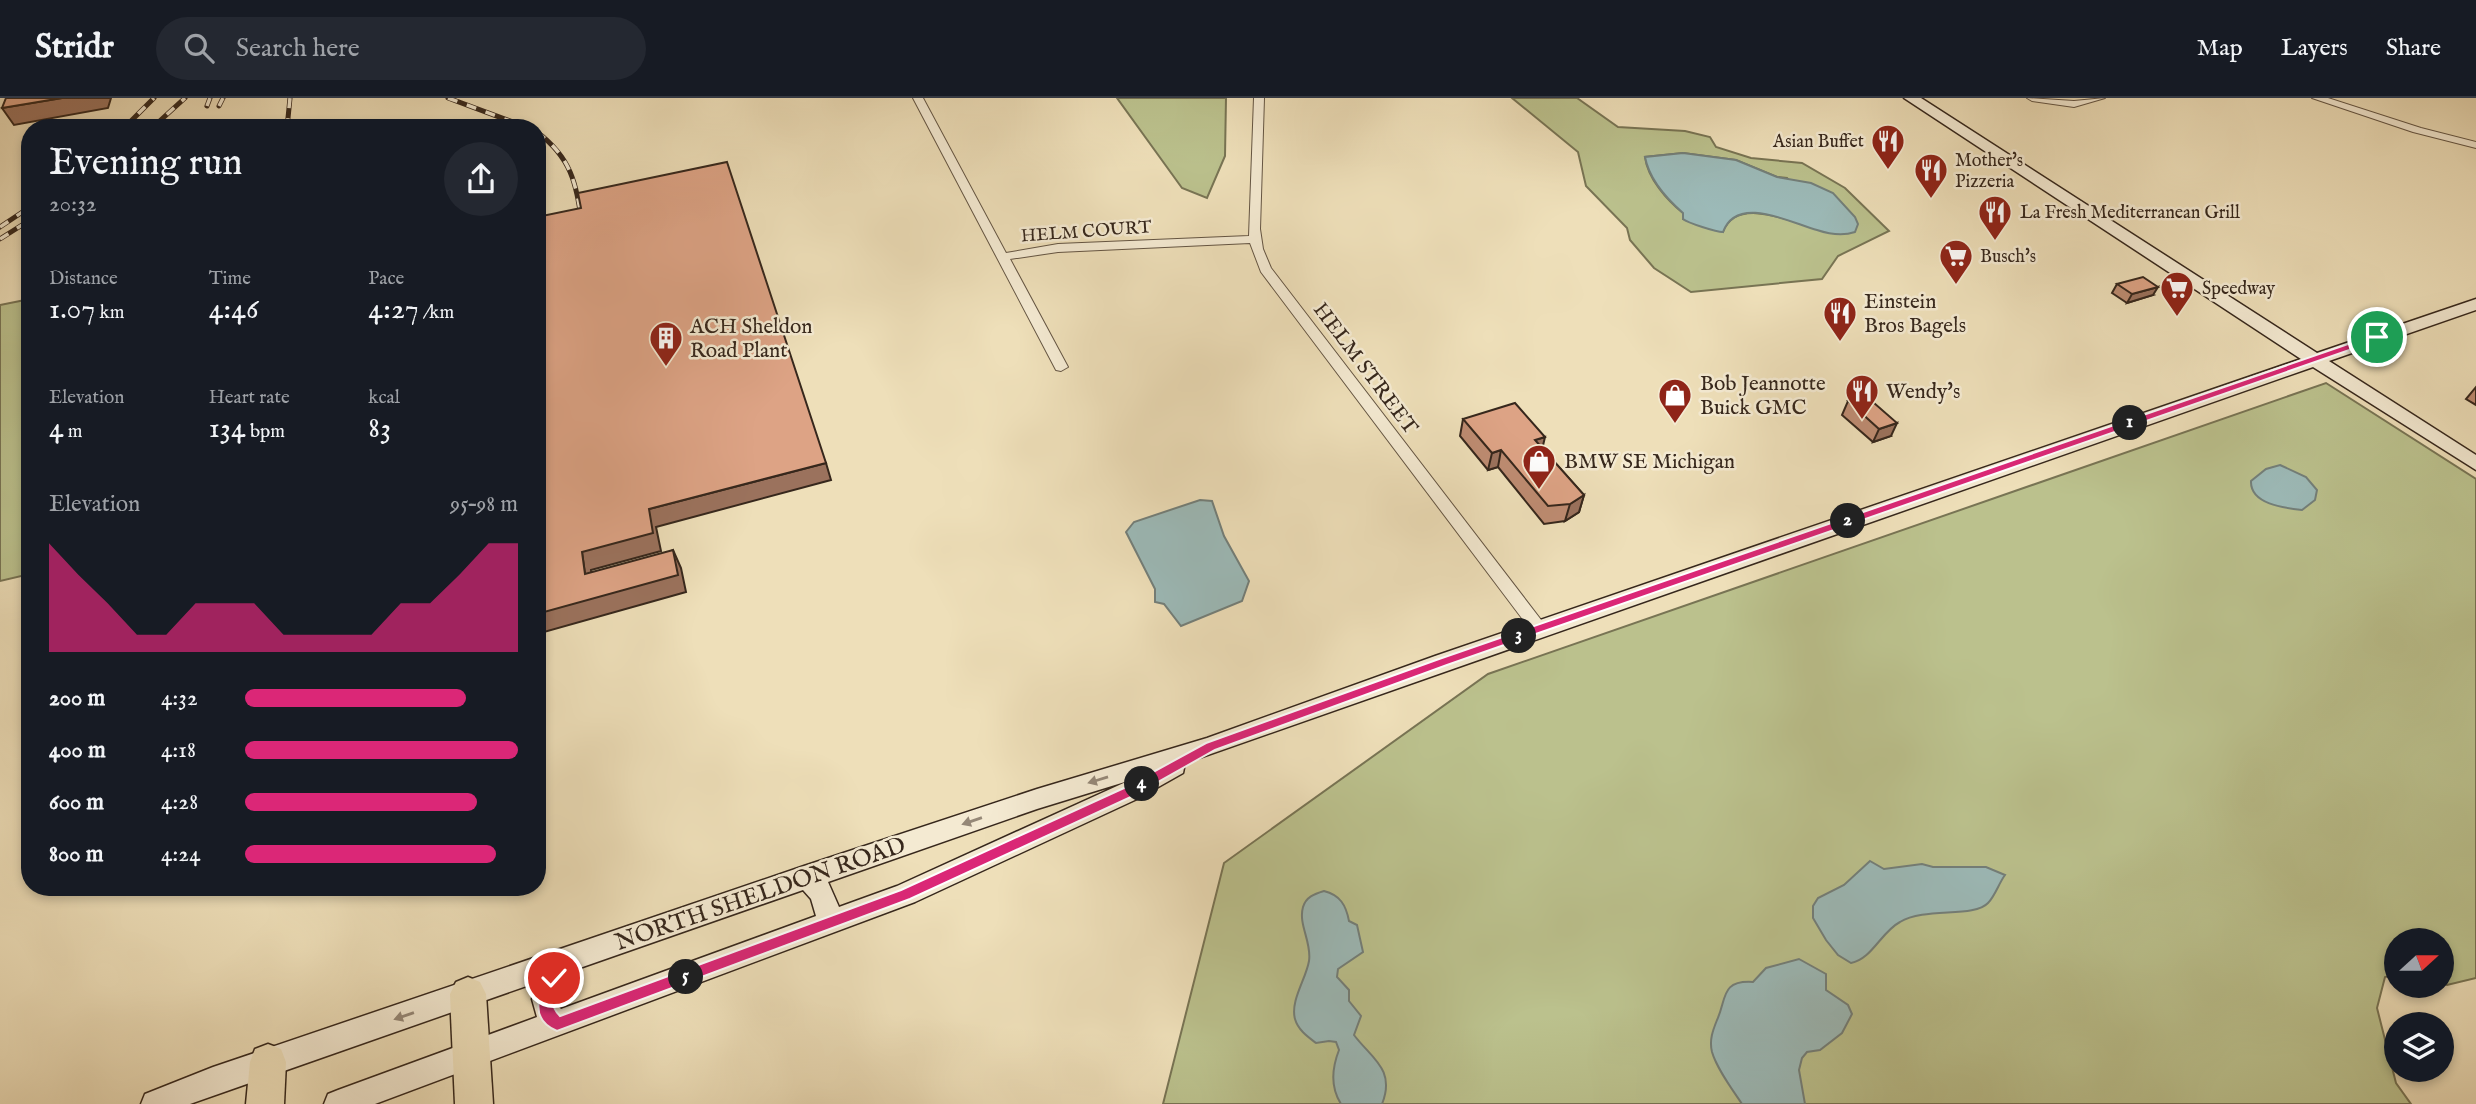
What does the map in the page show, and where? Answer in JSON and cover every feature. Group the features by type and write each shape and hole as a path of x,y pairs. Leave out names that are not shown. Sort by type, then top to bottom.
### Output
{"highway":[{"path":"468,994 474,1104"},
{"path":"265,1104 268,1062"}],"main road":[{"path":"1911,98 2476,464"},
{"name":"NORTH SHELDON ROAD","path":"155,1104 268,1062 804,877 1037,799 1210,746 2476,303"},
{"name":"NORTH SHELDON ROAD","path":"338,1104 906,894 1129,792 1210,746"},
{"path":"804,877 813,881 822,893 830,924"},
{"path":"557,1024 546,1010 545,998 566,959"}],"street":[{"path":"918,98 1002,257"},
{"name":"HELM STREET","path":"1259,98 1255,239 1261,260 1272,281 1539,629"},
{"path":"2032,98 2074,104 2099,98"},
{"path":"2317,98 2417,130 2476,145"},
{"name":"HELM COURT","path":"1061,367 1002,257 1059,248 1255,239"}],"green space":[{"path":"1117,98 1226,98 1225,156 1207,198 1182,188"},
{"path":"1512,98 1577,98 1618,127 1685,131 1710,137 1716,147 1751,158 1802,163 1845,188 1889,231 1838,256 1822,279 1691,292 1654,268 1630,240 1627,228 1586,186 1578,152","holes":["1683,153 1736,160 1777,177 1787,178 1831,232 1757,213 1742,214 1731,220 1723,232 1683,219 1683,213 1654,181 1645,157"]},
{"path":"21,301 21,576 0,581 0,305"},
{"path":"2326,383 2476,479 2476,978 2454,983 2454,928 2384,928 2384,981 2377,1008 2384,1036 2384,1082 2396,1082 2411,1104 1163,1104 1224,863 1488,674"}],"water":[{"path":"1683,153 1736,160 1777,177 1811,183 1833,193 1855,217 1858,224 1855,232 1826,233 1766,214 1753,213 1740,214 1730,220 1723,232 1686,221 1683,219 1683,213 1655,181 1645,157"},
{"path":"2280,465 2306,477 2317,490 2315,500 2302,510 2269,503 2262,500 2252,489 2251,481 2266,469"},
{"path":"1200,500 1212,501 1224,536 1249,581 1242,601 1181,626 1164,604 1155,602 1155,589 1126,532 1134,522"},
{"path":"1870,861 1884,869 1922,864 1933,867 1986,867 2005,875 1988,903 1981,908 1910,917 1893,926 1865,956 1851,963 1838,955 1826,940 1813,918 1813,906 1818,898 1844,885"},
{"path":"1324,891 1338,898 1349,921 1357,925 1363,952 1338,969 1337,977 1349,990 1349,1001 1361,1016 1354,1035 1384,1073 1386,1092 1382,1104 1341,1104 1334,1084 1339,1050 1336,1042 1316,1043 1296,1023 1296,997 1309,961 1309,947 1302,920 1303,907 1311,896"},
{"path":"1799,959 1826,974 1826,990 1848,1005 1852,1014 1842,1033 1820,1050 1807,1052 1802,1058 1799,1070 1805,1104 1742,1104 1721,1072 1711,1048 1713,1031 1726,992 1735,984 1753,982 1766,968"}],"building":[{"path":"6,98 62,98 2,108"},
{"name":"ACH Sheldon Road Plant","path":"727,162 826,463 649,509 653,533 582,552 585,574 673,550 678,575 546,612 546,215 581,208 578,193"},
{"path":"2143,277 2158,287 2132,294 2117,284"},
{"path":"1866,396 1897,423 1879,429 1848,401"},
{"path":"1515,403 1545,437 1535,440 1584,495 1570,504 1548,506 1501,450 1492,453 1463,419"}],"railway":[{"path":"133,119 154,98"},
{"path":"162,119 185,98"},
{"path":"207,106 210,98"},
{"path":"219,106 223,98"},
{"path":"288,119 290,98"},
{"path":"448,98 505,119"},
{"path":"546,140 559,153 571,175 583,229"},
{"path":"0,227 21,213"},
{"path":"0,239 21,226"}],"place":[{"name":"Asian Buffet","path":"1888,171"},
{"name":"Mother's Pizzeria","path":"1931,200"},
{"name":"La Fresh Mediterranean Grill","path":"1995,242"},
{"name":"Busch's","path":"1956,286"},
{"name":"Speedway","path":"2177,318"},
{"name":"Einstein Bros Bagels","path":"1840,343"},
{"name":"ACH Sheldon Road Plant","path":"666,368"},
{"name":"Wendy's","path":"1862,421"},
{"name":"Bob Jeannotte Buick GMC","path":"1675,425"},
{"name":"BMW SE Michigan","path":"1539,491"}],"route":[{"path":"554,978 545,998 545,1005 548,1014 557,1024 906,894 1129,792 1210,746 1443,662 2377,337"}]}
